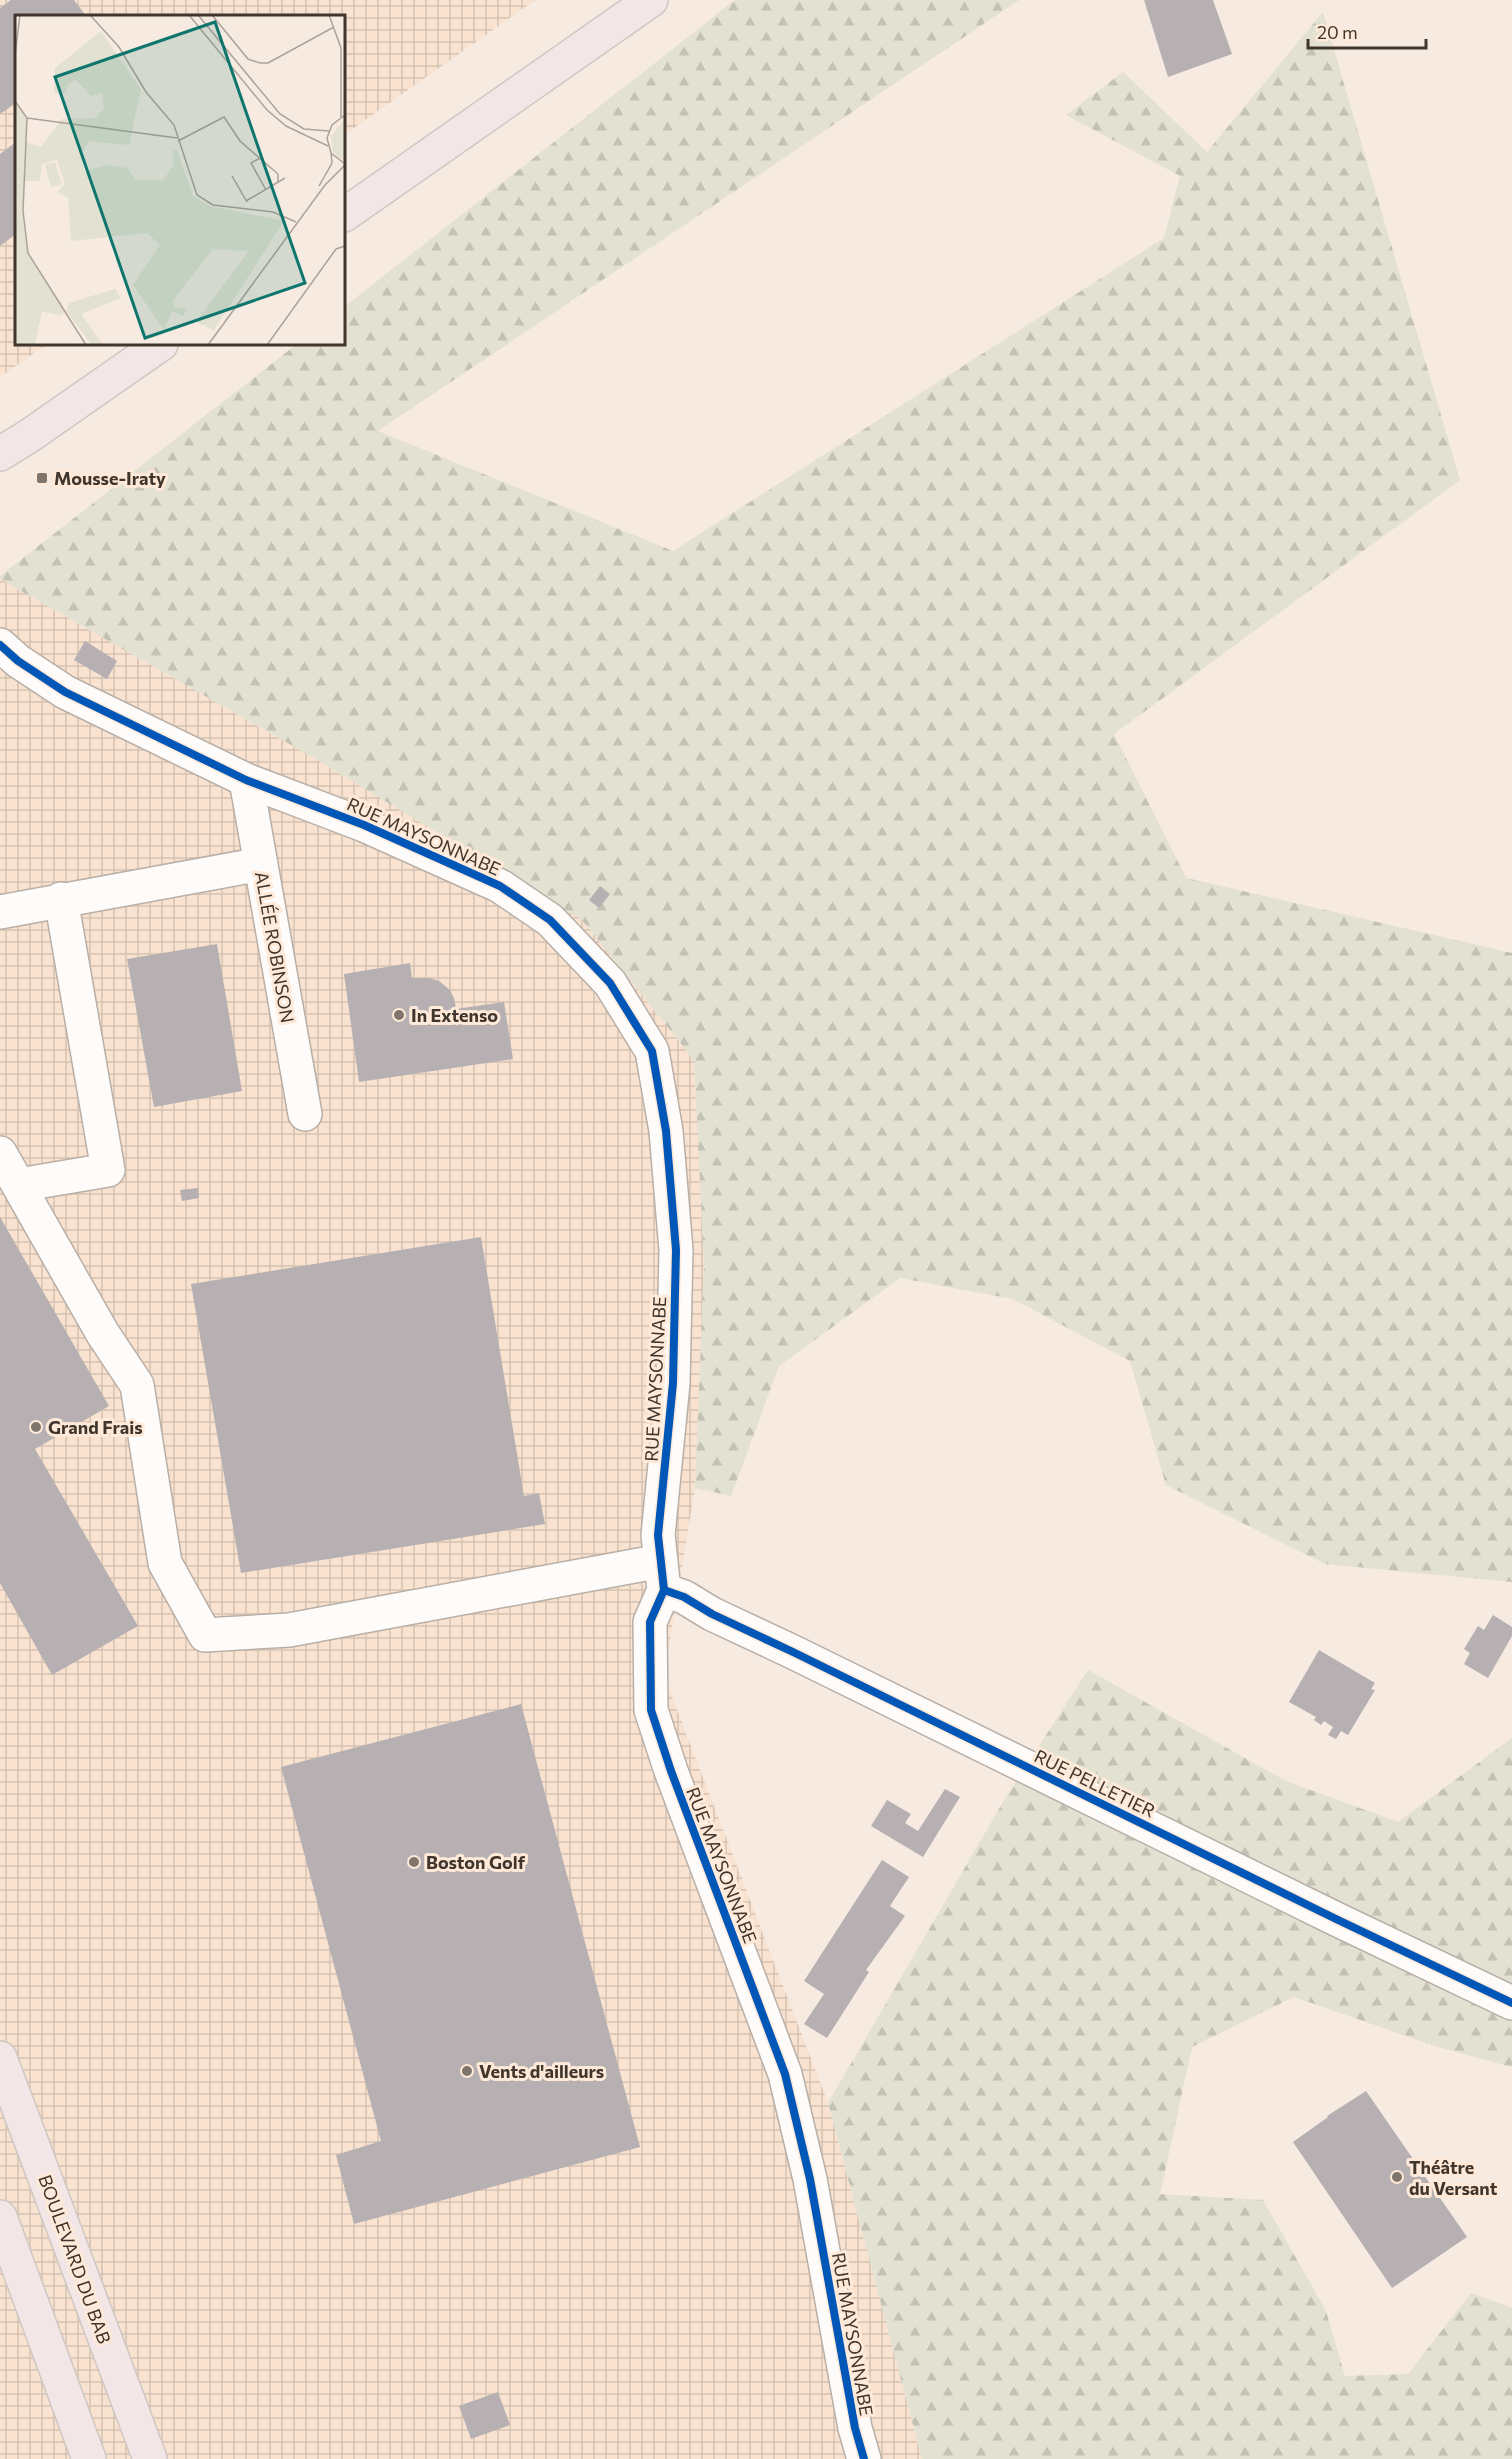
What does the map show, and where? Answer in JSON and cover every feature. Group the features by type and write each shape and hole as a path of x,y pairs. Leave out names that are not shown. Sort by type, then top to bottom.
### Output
{"main road":[{"path":"345,215 651,0"},
{"path":"0,454 160,345"},
{"path":"0,460 29,436"},
{"name":"BOULEVARD DU BAB","path":"0,2058 150,2459"},
{"path":"0,2217 88,2459"}],"street":[{"name":"RUE MAYSONNABE","path":"0,645 18,661 65,692 246,780 364,825 500,886 550,920 610,983 652,1051 666,1131 676,1250 673,1383 658,1535 663,1575 650,1622 651,1710 670,1771 784,2074 810,2179 855,2428 864,2459"},
{"name":"ALLÉE ROBINSON","path":"246,780 305,1114"},
{"path":"0,912 261,864"},
{"path":"19,1185 108,1170 61,899"},
{"path":"0,1153 103,1334 137,1385 165,1563 205,1635 289,1629 663,1575"},
{"name":"RUE PELLETIER","path":"663,1575 684,1597 712,1614 1512,2003"}],"shaded area":[{"path":"0,0 535,0 345,134 345,15 15,15 15,345 46,345 0,377"},
{"path":"0,579 314,758 582,920 694,1060 704,1264 695,1488 664,1676 828,2103 922,2459 0,2459"}],"green space":[{"path":"735,0 1019,0 378,431 673,551 1164,238 1180,176 1066,115 1123,72 1207,152 1323,12 1460,480 1114,734 1186,878 1512,953 1512,1582 1325,1564 1166,1485 1130,1361 1013,1299 900,1278 779,1366 731,1496 695,1488 704,1264 694,1060 582,920 314,758 0,579 0,576 296,345 345,345 345,306"},
{"path":"1088,1670 1286,1781 1398,1822 1512,1738 1512,2067 1438,2047 1294,1997 1192,2047 1160,2194 1263,2200 1326,2311 1345,2376 1408,2374 1471,2293 1512,2308 1512,2459 922,2459 828,2103 1006,1797"}],"building":[{"path":"11,0 74,0 85,15 15,15 15,104 0,114 0,8"},
{"path":"1144,0 1213,0 1232,54 1168,77"},
{"path":"15,143 15,235 0,246 0,154"},
{"path":"85,641 117,661 107,679 74,660"},
{"path":"600,886 610,894 599,908 589,900"},
{"path":"217,944 242,1091 154,1107 127,959"},
{"path":"410,963 412,978 429,978 439,981 450,990 456,1009 504,1002 513,1059 359,1082 344,974"},
{"path":"198,1188 199,1198 182,1201 180,1190"},
{"name":"Grand Frais","path":"0,1217 109,1406 35,1449 138,1626 52,1675 0,1583"},
{"path":"481,1237 524,1496 539,1493 545,1524 241,1573 191,1284"},
{"path":"1493,1615 1512,1627 1512,1636 1488,1678 1464,1664 1470,1653 1464,1649 1478,1626 1484,1630"},
{"path":"1319,1650 1375,1683 1371,1689 1375,1690 1348,1735 1341,1731 1336,1739 1328,1735 1333,1727 1324,1721 1321,1725 1314,1720 1316,1717 1289,1702"},
{"path":"521,1704 640,2147 354,2224 336,2155 381,2141 281,1767"},
{"path":"945,1789 960,1797 923,1857 871,1826 887,1800 911,1814 905,1823 918,1831"},
{"path":"882,1860 909,1877 890,1906 905,1916 866,1970 869,1972 827,2038 804,2024 824,1994 804,1981"},
{"path":"1366,2091 1467,2237 1392,2288 1293,2142 1327,2116"},
{"path":"498,2392 510,2425 471,2439 459,2406"}],"cycle path":[{"path":"0,645 18,661 65,692 246,780 364,825 500,886 550,920 610,983 652,1051 666,1131 676,1250 673,1383 658,1535 664,1590 650,1622 651,1710 671,1771 785,2074 810,2179 855,2428 864,2459"},
{"path":"664,1590 684,1597 712,1614 1512,2003"}],"place":[{"name":"Mousse-Iraty","path":"42,478"},
{"name":"In Extenso","path":"399,1015"},
{"name":"Grand Frais","path":"36,1427"},
{"name":"Boston Golf","path":"414,1862"},
{"name":"Vents d'ailleurs","path":"467,2071"},
{"name":"Théâtre du Versant","path":"1397,2177"}]}
